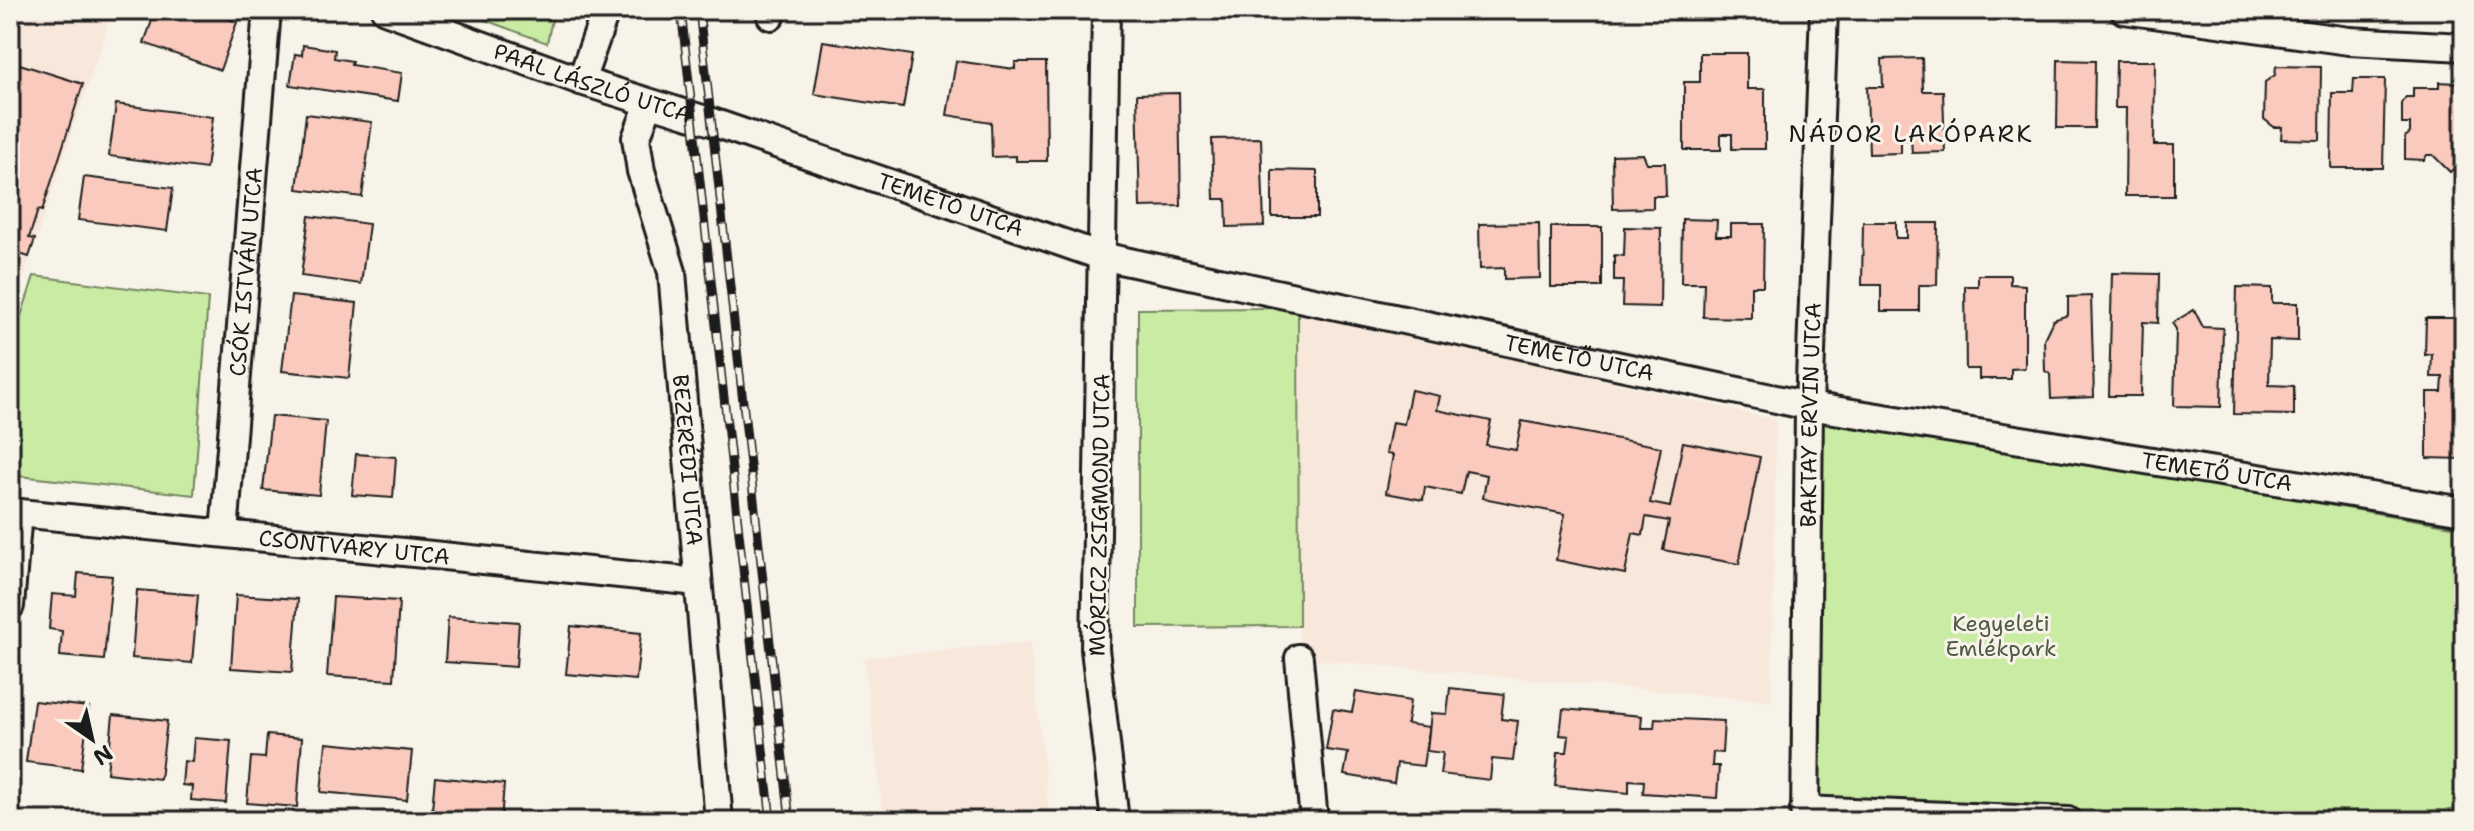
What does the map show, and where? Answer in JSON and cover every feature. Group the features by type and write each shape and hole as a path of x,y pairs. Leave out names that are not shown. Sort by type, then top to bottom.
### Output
{"street":[{"name":"CSÓK ISTVÁN UTCA","path":"224,533 267,10"},
{"name":"PAÁL LÁSZLÓ UTCA","path":"385,10 581,81 712,122"},
{"path":"581,81 606,10"},
{"name":"MÓRICZ ZSIGMOND UTCA","path":"1106,10 1095,649 1115,821"},
{"name":"BAKTAY ERVIN UTCA","path":"1805,816 1809,406 1824,10"},
{"path":"2124,10 2349,41 2464,47"},
{"name":"BEZERÉDI UTCA","path":"649,104 636,138 641,171 672,272 719,821"},
{"name":"TEMETŐ UTCA","path":"712,122 1101,256 1809,406 2464,511"},
{"name":"CSONTVÁRY UTCA","path":"14,512 698,582"},
{"path":"10,606 14,512"},
{"path":"1299,658 1314,821"},
{"path":"1805,816 2068,821"}],"shaded area":[{"path":"10,10 113,10 10,317"},
{"path":"1298,309 1776,420 1771,701 1299,658"},
{"path":"1030,642 1050,821 884,821 864,658"}],"green space":[{"path":"458,10 554,10 547,43"},
{"path":"34,276 208,298 194,495 10,475 10,351"},
{"path":"1298,308 1299,626 1138,627 1138,309"},
{"name":"Kegyeleti Emlékpark","path":"1809,406 2016,452 2464,528 2464,821 2074,821 1804,810"}],"building":[{"path":"144,10 204,10 237,22 220,70 144,43 154,15"},
{"path":"823,41 912,55 903,108 814,94"},
{"path":"303,45 335,50 334,58 352,61 351,65 402,73 398,101 290,85 295,54 302,55"},
{"path":"1700,53 1747,53 1747,89 1765,89 1765,149 1732,149 1732,134 1721,134 1721,150 1684,150 1684,82 1700,82"},
{"path":"1922,58 1923,91 1943,91 1945,152 1912,153 1911,140 1901,140 1901,153 1869,154 1867,87 1883,87 1882,59"},
{"path":"2058,60 2095,61 2094,128 2057,128"},
{"path":"10,61 83,84 42,211 38,210 29,238 35,239 29,257 20,254 10,291"},
{"path":"956,61 1015,69 1015,62 1046,62 1047,161 1016,161 1016,156 992,157 991,122 947,115"},
{"path":"2116,61 2155,61 2154,145 2174,145 2174,196 2125,196 2126,108 2115,108"},
{"path":"2276,66 2321,67 2320,140 2281,139 2282,127 2274,127 2264,119 2265,82 2275,75"},
{"path":"2354,79 2385,79 2383,168 2331,168 2332,93 2353,93"},
{"path":"2439,82 2457,83 2457,90 2464,90 2464,153 2458,159 2461,162 2450,172 2433,155 2427,155 2424,160 2405,159 2405,137 2410,133 2410,124 2402,124 2402,102 2406,97 2413,97 2413,88 2439,88"},
{"path":"1179,93 1181,206 1140,207 1137,94"},
{"path":"116,104 213,117 206,169 109,156"},
{"path":"306,114 372,122 362,197 297,189"},
{"path":"1261,138 1264,226 1227,227 1226,199 1214,199 1212,139"},
{"path":"1643,154 1647,163 1665,163 1666,196 1653,196 1653,208 1613,209 1612,155"},
{"path":"1272,170 1317,171 1317,217 1272,217"},
{"path":"84,177 173,188 167,231 78,220"},
{"path":"309,216 369,224 361,284 301,276"},
{"path":"1682,219 1717,220 1716,236 1731,236 1731,224 1764,224 1763,286 1751,286 1751,318 1703,317 1704,283 1681,283"},
{"path":"1863,222 1896,222 1896,238 1907,238 1907,223 1938,223 1937,285 1919,285 1919,311 1881,311 1881,285 1862,285"},
{"path":"1539,223 1540,278 1504,279 1504,268 1480,269 1479,224"},
{"path":"1551,227 1602,227 1602,287 1551,287"},
{"path":"1625,227 1661,228 1660,307 1622,306 1623,281 1614,281 1614,255 1624,256"},
{"path":"2112,273 2159,274 2158,323 2143,322 2141,396 2109,396"},
{"path":"1978,275 2010,275 2010,284 2025,285 2025,368 2011,369 2011,379 1979,379 1979,369 1966,369 1965,286 1978,286"},
{"path":"2237,287 2272,288 2272,303 2298,303 2298,341 2270,340 2269,385 2294,386 2294,415 2234,414"},
{"path":"291,296 357,303 349,378 282,371"},
{"path":"2091,296 2094,397 2051,399 2050,374 2045,371 2044,339 2053,320 2068,315 2068,297"},
{"path":"2194,310 2203,327 2223,328 2221,407 2174,406 2176,329 2172,323"},
{"path":"2426,318 2464,318 2464,459 2427,458 2427,392 2442,392 2443,377 2431,377 2432,354 2425,355"},
{"path":"1411,390 1440,396 1437,410 1491,421 1486,445 1516,450 1522,421 1661,447 1650,503 1670,507 1683,442 1760,457 1739,564 1663,550 1669,521 1646,517 1643,535 1633,533 1625,574 1556,560 1565,514 1483,498 1487,475 1466,471 1461,494 1425,487 1423,500 1386,493 1393,455 1386,454 1392,422 1404,424"},
{"path":"271,416 326,421 319,495 263,490"},
{"path":"356,454 396,457 393,498 352,495"},
{"path":"78,573 112,576 104,660 60,656 62,631 49,629 52,594 76,596"},
{"path":"137,590 198,595 192,663 132,658"},
{"path":"236,595 298,599 292,672 231,668"},
{"path":"333,597 399,601 394,680 327,676"},
{"path":"448,617 519,622 516,667 445,662"},
{"path":"571,626 641,633 636,680 566,674"},
{"path":"1450,688 1504,694 1501,719 1518,721 1513,761 1492,759 1490,780 1440,774 1443,753 1427,751 1431,713 1447,714"},
{"path":"1356,692 1410,701 1407,724 1429,727 1423,766 1397,763 1394,783 1344,775 1348,753 1326,750 1333,709 1352,712"},
{"path":"34,701 89,707 81,769 26,762"},
{"path":"1563,709 1642,716 1641,728 1654,728 1655,718 1724,721 1722,753 1713,752 1712,766 1719,766 1717,798 1643,793 1644,781 1629,780 1629,793 1555,786 1558,752 1567,752 1569,736 1560,735"},
{"path":"113,715 167,721 160,779 107,773"},
{"path":"267,735 302,738 297,807 247,803 251,757 265,758"},
{"path":"194,738 231,741 226,803 191,800 192,786 182,785 184,761 192,762"},
{"path":"326,743 412,751 407,800 321,792"},
{"path":"435,777 504,784 501,821 431,821"}],"railway":[{"path":"681,10 771,821"},
{"path":"699,10 790,821"}],"district":[{"name":"NÁDOR LAKÓPARK","path":"1911,134"}]}
